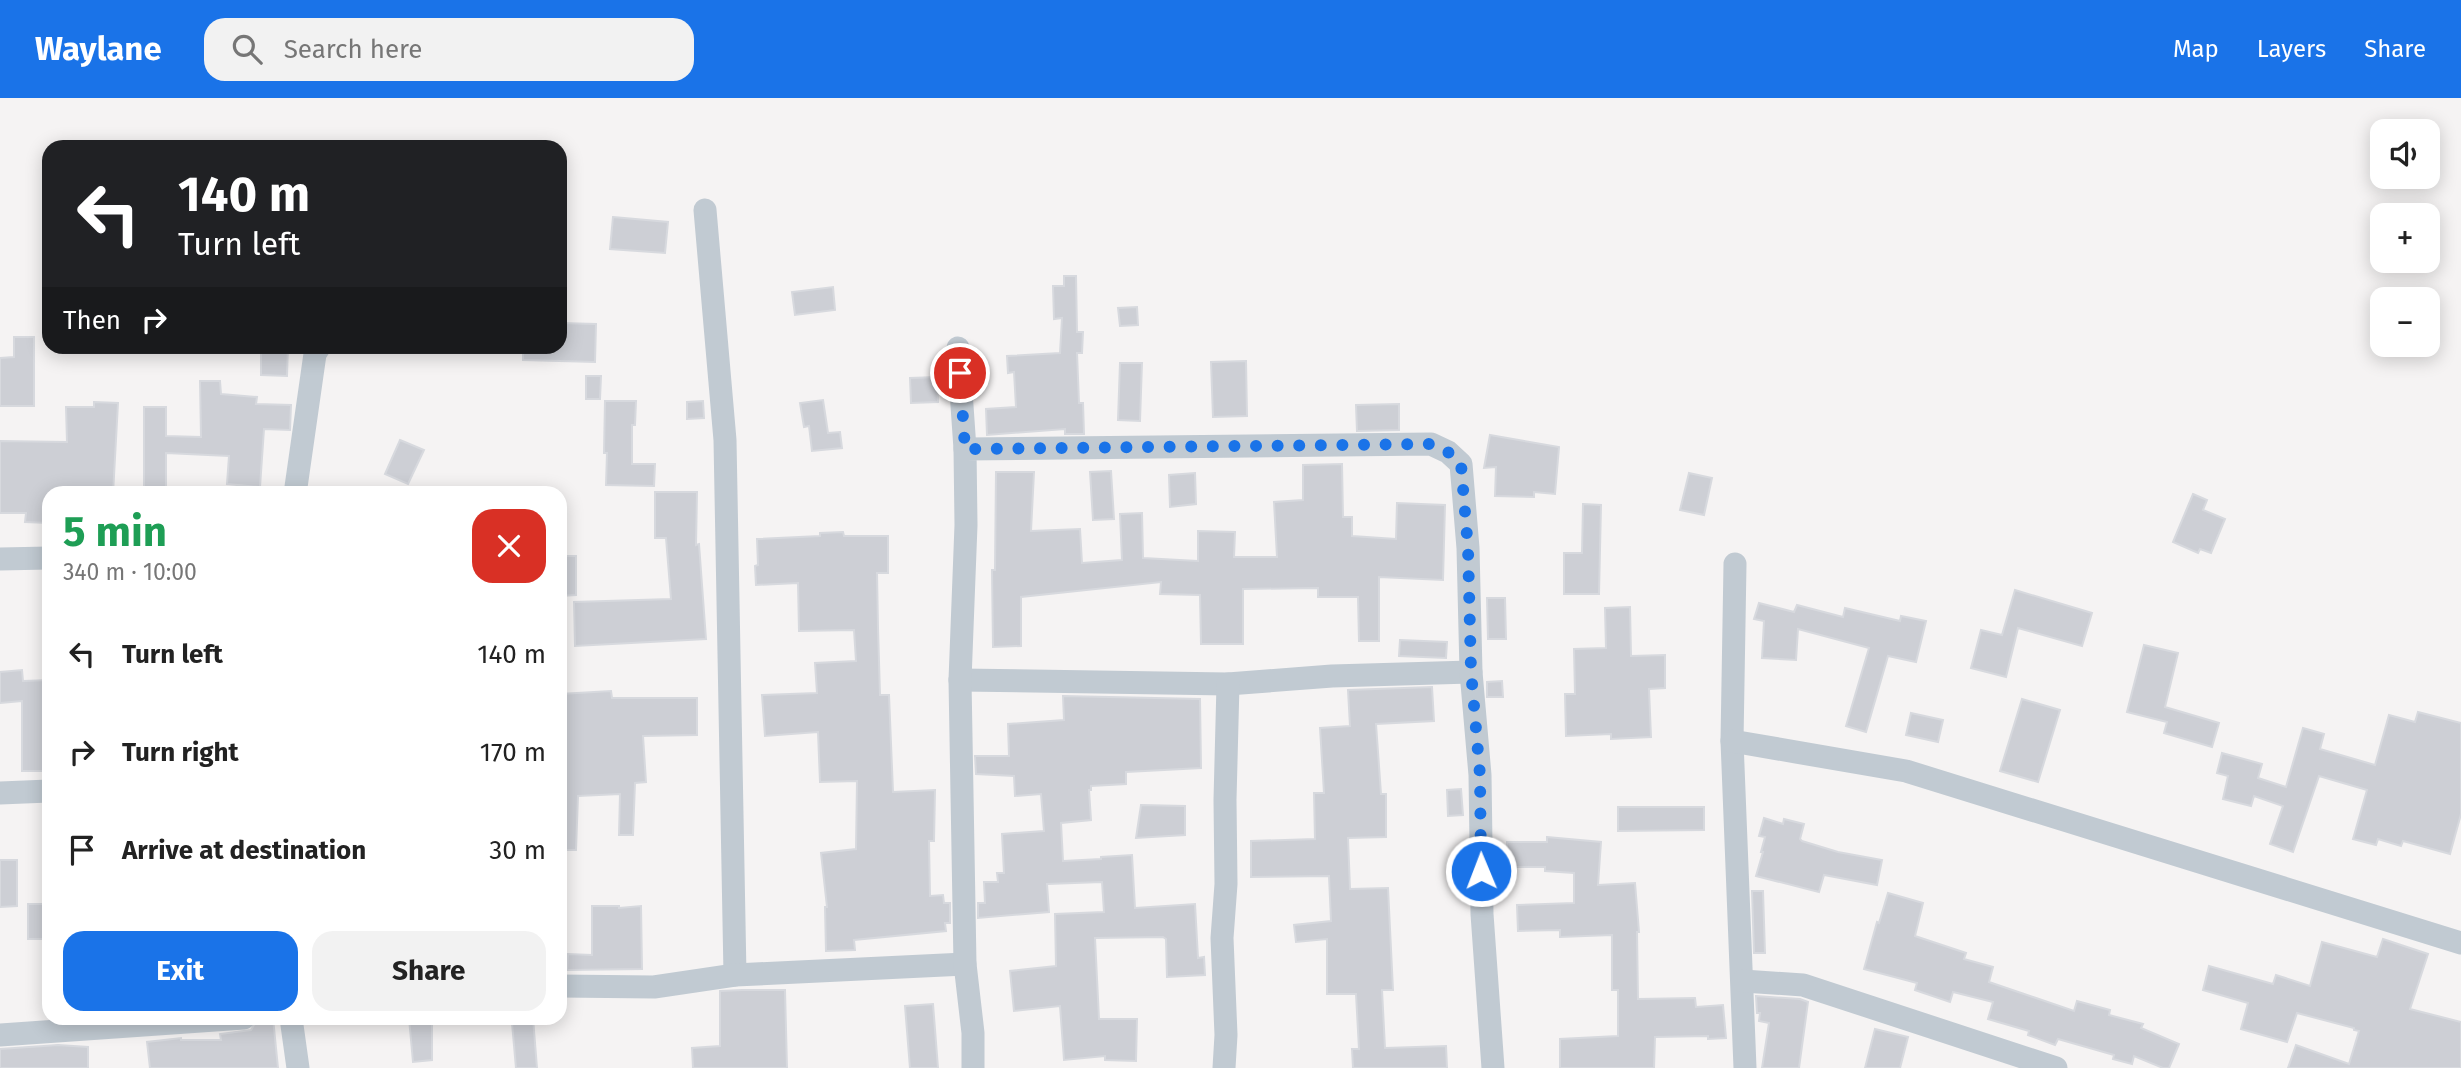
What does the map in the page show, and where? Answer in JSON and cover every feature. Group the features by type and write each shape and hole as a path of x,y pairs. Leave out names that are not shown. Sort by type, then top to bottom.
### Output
{"street":[{"path":"705,210 725,440 735,975"},
{"path":"958,348 965,449 966,524 960,680 965,964 973,1033 973,1068"},
{"path":"296,486 315,354"},
{"path":"965,449 1431,444 1448,452 1461,464 1468,548 1471,671 1480,775 1482,914 1493,1068"},
{"path":"0,559 42,558"},
{"path":"1735,564 1732,741 1745,1068"},
{"path":"960,680 1228,684 1332,676 1471,671"},
{"path":"1224,1068 1226,1035 1223,939 1228,684"},
{"path":"1732,741 1906,771 2461,943"},
{"path":"0,793 42,791"},
{"path":"567,986 654,987 735,975 965,964"},
{"path":"1743,981 1803,985 2056,1068"},
{"path":"0,1035 144,1025"},
{"path":"292,1025 298,1068"}],"building":[{"path":"613,217 668,222 665,253 610,249"},
{"path":"1064,276 1076,276 1077,332 1083,332 1082,353 1077,353 1079,403 1083,403 1084,434 1065,434 1065,429 987,435 986,409 1016,407 1014,372 1008,373 1007,356 1060,353 1062,318 1054,319 1053,286 1064,286"},
{"path":"833,287 835,310 795,315 792,292"},
{"path":"1137,307 1138,325 1120,326 1118,308"},
{"path":"567,323 596,324 595,362 523,360 523,354 567,354"},
{"path":"14,337 34,337 34,406 0,406 0,358 14,357"},
{"path":"261,354 288,354 287,376 261,375"},
{"path":"1246,361 1247,416 1213,417 1211,362"},
{"path":"1120,363 1142,363 1140,421 1118,420"},
{"path":"586,376 601,376 600,399 586,399"},
{"path":"937,377 938,402 911,403 910,378"},
{"path":"200,381 220,381 221,394 257,397 256,404 291,405 290,430 264,429 260,486 227,484 229,456 166,453 166,486 144,486 144,407 166,407 166,436 201,437"},
{"path":"823,400 828,433 840,432 842,448 812,451 809,426 804,427 800,403"},
{"path":"605,401 636,401 635,425 632,425 632,464 655,464 654,486 606,485"},
{"path":"703,401 704,418 687,419 687,402"},
{"path":"94,402 118,403 113,486 42,486 42,523 25,522 26,513 0,513 0,441 67,442 66,407 94,407"},
{"path":"1399,404 1399,430 1357,431 1356,405"},
{"path":"1490,435 1559,447 1555,494 1534,492 1534,497 1495,496 1496,467 1484,468"},
{"path":"400,440 424,450 408,484 385,474"},
{"path":"1342,464 1343,517 1352,517 1352,536 1396,539 1397,503 1445,505 1443,580 1379,577 1379,641 1359,641 1358,597 1318,597 1318,588 1243,589 1243,644 1201,644 1200,595 1160,594 1161,582 1021,597 1021,646 993,647 992,570 995,570 996,472 1034,472 1031,531 1080,529 1082,563 1122,560 1120,514 1142,513 1143,558 1198,561 1198,531 1235,532 1234,557 1277,557 1274,502 1303,500 1303,465"},
{"path":"1111,471 1114,519 1093,520 1090,472"},
{"path":"1195,473 1196,504 1170,507 1169,475"},
{"path":"1689,473 1712,478 1704,515 1680,510"},
{"path":"655,492 697,492 696,545 699,544 706,639 575,646 574,602 671,599 666,538 655,538"},
{"path":"2193,494 2207,500 2203,510 2225,519 2211,553 2200,549 2198,553 2173,542"},
{"path":"1583,504 1601,505 1599,594 1564,594 1564,553 1582,553"},
{"path":"843,532 844,536 888,536 888,573 877,573 878,628 880,695 889,695 893,792 935,790 934,841 929,841 930,896 943,895 944,903 950,903 950,923 945,923 946,931 854,940 855,950 826,951 827,907 821,853 856,849 857,781 820,782 818,732 765,736 762,695 817,693 815,663 856,661 854,630 799,631 798,583 756,585 755,566 758,565 757,539 820,536 820,533"},
{"path":"567,556 576,556 576,595 567,596"},
{"path":"2015,590 2092,613 2082,646 2018,628 2006,677 1971,668 1981,630 2002,635"},
{"path":"1487,598 1505,598 1506,639 1488,639"},
{"path":"1759,603 1794,612 1797,605 1843,617 1845,608 1900,621 1901,616 1926,621 1916,662 1888,656 1866,732 1846,726 1869,648 1798,629 1796,660 1762,658 1764,621 1754,619"},
{"path":"1630,607 1631,656 1665,655 1665,688 1649,689 1651,737 1611,739 1611,734 1566,736 1565,694 1575,694 1574,649 1606,648 1605,608"},
{"path":"1400,640 1447,642 1446,658 1399,656"},
{"path":"2144,645 2178,653 2165,707 2219,723 2212,747 2164,733 2167,722 2127,712"},
{"path":"22,670 23,681 42,680 42,771 22,771 22,701 0,703 0,672"},
{"path":"1502,681 1503,697 1487,697 1487,682"},
{"path":"1432,687 1434,721 1376,724 1381,794 1386,794 1386,837 1348,838 1350,889 1388,888 1393,990 1382,990 1385,1048 1446,1046 1447,1068 1353,1068 1352,1049 1359,1049 1356,994 1327,994 1327,939 1296,942 1294,925 1331,921 1329,876 1251,877 1251,841 1315,839 1314,793 1324,793 1320,728 1350,726 1348,690"},
{"path":"611,691 612,698 697,698 697,735 643,736 646,782 635,783 633,835 619,835 620,794 578,796 576,850 567,850 567,694"},
{"path":"1063,696 1200,699 1201,768 1126,772 1126,784 1091,786 1091,820 1061,823 1063,861 1132,855 1135,908 1195,904 1198,958 1204,957 1205,975 1167,977 1166,939 1163,937 1095,938 1099,1019 1137,1019 1136,1061 1105,1060 1105,1056 1064,1060 1060,1006 1014,1011 1010,971 1056,966 1055,914 1104,912 1102,882 1047,884 1049,912 978,918 978,903 985,903 984,882 998,882 997,873 1004,873 1002,834 1044,831 1041,794 1015,796 1014,776 976,774 975,756 1009,756 1008,724 1064,720"},
{"path":"2022,699 2060,710 2038,782 2000,771"},
{"path":"2418,712 2461,723 2461,814 2450,854 2403,841 2401,846 2378,839 2376,845 2353,839 2367,790 2319,776 2293,852 2270,844 2283,806 2254,796 2251,806 2223,799 2228,776 2217,773 2222,753 2262,764 2258,778 2286,787 2303,728 2324,734 2320,749 2375,765 2389,715 2415,722"},
{"path":"1911,713 1943,720 1938,742 1906,735"},
{"path":"1461,789 1463,815 1448,816 1447,790"},
{"path":"1141,805 1185,806 1185,835 1136,838"},
{"path":"1618,807 1704,807 1704,830 1618,831"},
{"path":"1764,818 1783,824 1784,819 1804,824 1800,839 1802,841 1838,852 1882,860 1877,885 1824,875 1819,892 1756,876 1763,852 1765,837 1759,836"},
{"path":"1547,837 1601,842 1598,885 1635,883 1639,932 1638,999 1695,998 1696,1007 1723,1005 1726,1038 1655,1037 1654,1068 1560,1068 1560,1039 1618,1036 1618,990 1612,990 1612,935 1560,937 1560,930 1518,931 1517,905 1574,903 1574,873 1545,871 1545,867 1506,867 1507,842 1547,842"},
{"path":"0,860 17,860 17,906 0,907"},
{"path":"1752,891 1763,891 1765,953 1754,953"},
{"path":"1888,893 1923,903 1915,936 1966,953 1964,959 1993,967 1989,982 2074,1011 2077,1001 2110,1010 2109,1015 2143,1024 2141,1028 2179,1044 2169,1068 2134,1056 2132,1064 2113,1059 2114,1055 2058,1039 2055,1045 2028,1035 2029,1031 1988,1019 1993,1002 1953,992 1950,1002 1915,990 1917,983 1864,969"},
{"path":"28,904 42,904 42,939 28,939"},
{"path":"592,906 641,906 642,969 567,970 568,954 592,955"},
{"path":"2383,939 2428,954 2410,1009 2461,1022 2461,1068 2288,1068 2296,1045 2349,1064 2359,1031 2297,1013 2287,1042 2241,1029 2248,1003 2203,990 2209,966 2273,984 2276,975 2310,986 2322,942 2377,957"},
{"path":"785,990 787,1068 693,1068 692,1048 720,1046 720,991"},
{"path":"1756,996 1808,1002 1799,1068 1762,1068 1769,1023 1759,1021"},
{"path":"933,1004 938,1068 910,1068 905,1006"},
{"path":"254,1025 274,1025 278,1068 150,1068 147,1042 181,1038 221,1040 220,1034 251,1030"},
{"path":"410,1025 432,1025 432,1060 413,1062"},
{"path":"512,1025 534,1025 537,1068 516,1068"},
{"path":"1875,1029 1908,1037 1900,1068 1865,1068"},
{"path":"58,1045 88,1047 88,1068 0,1068 0,1049"}],"route":[{"path":"960,373 965,449 1431,444 1448,452 1461,464 1468,548 1471,671 1480,775 1481,871"}]}
